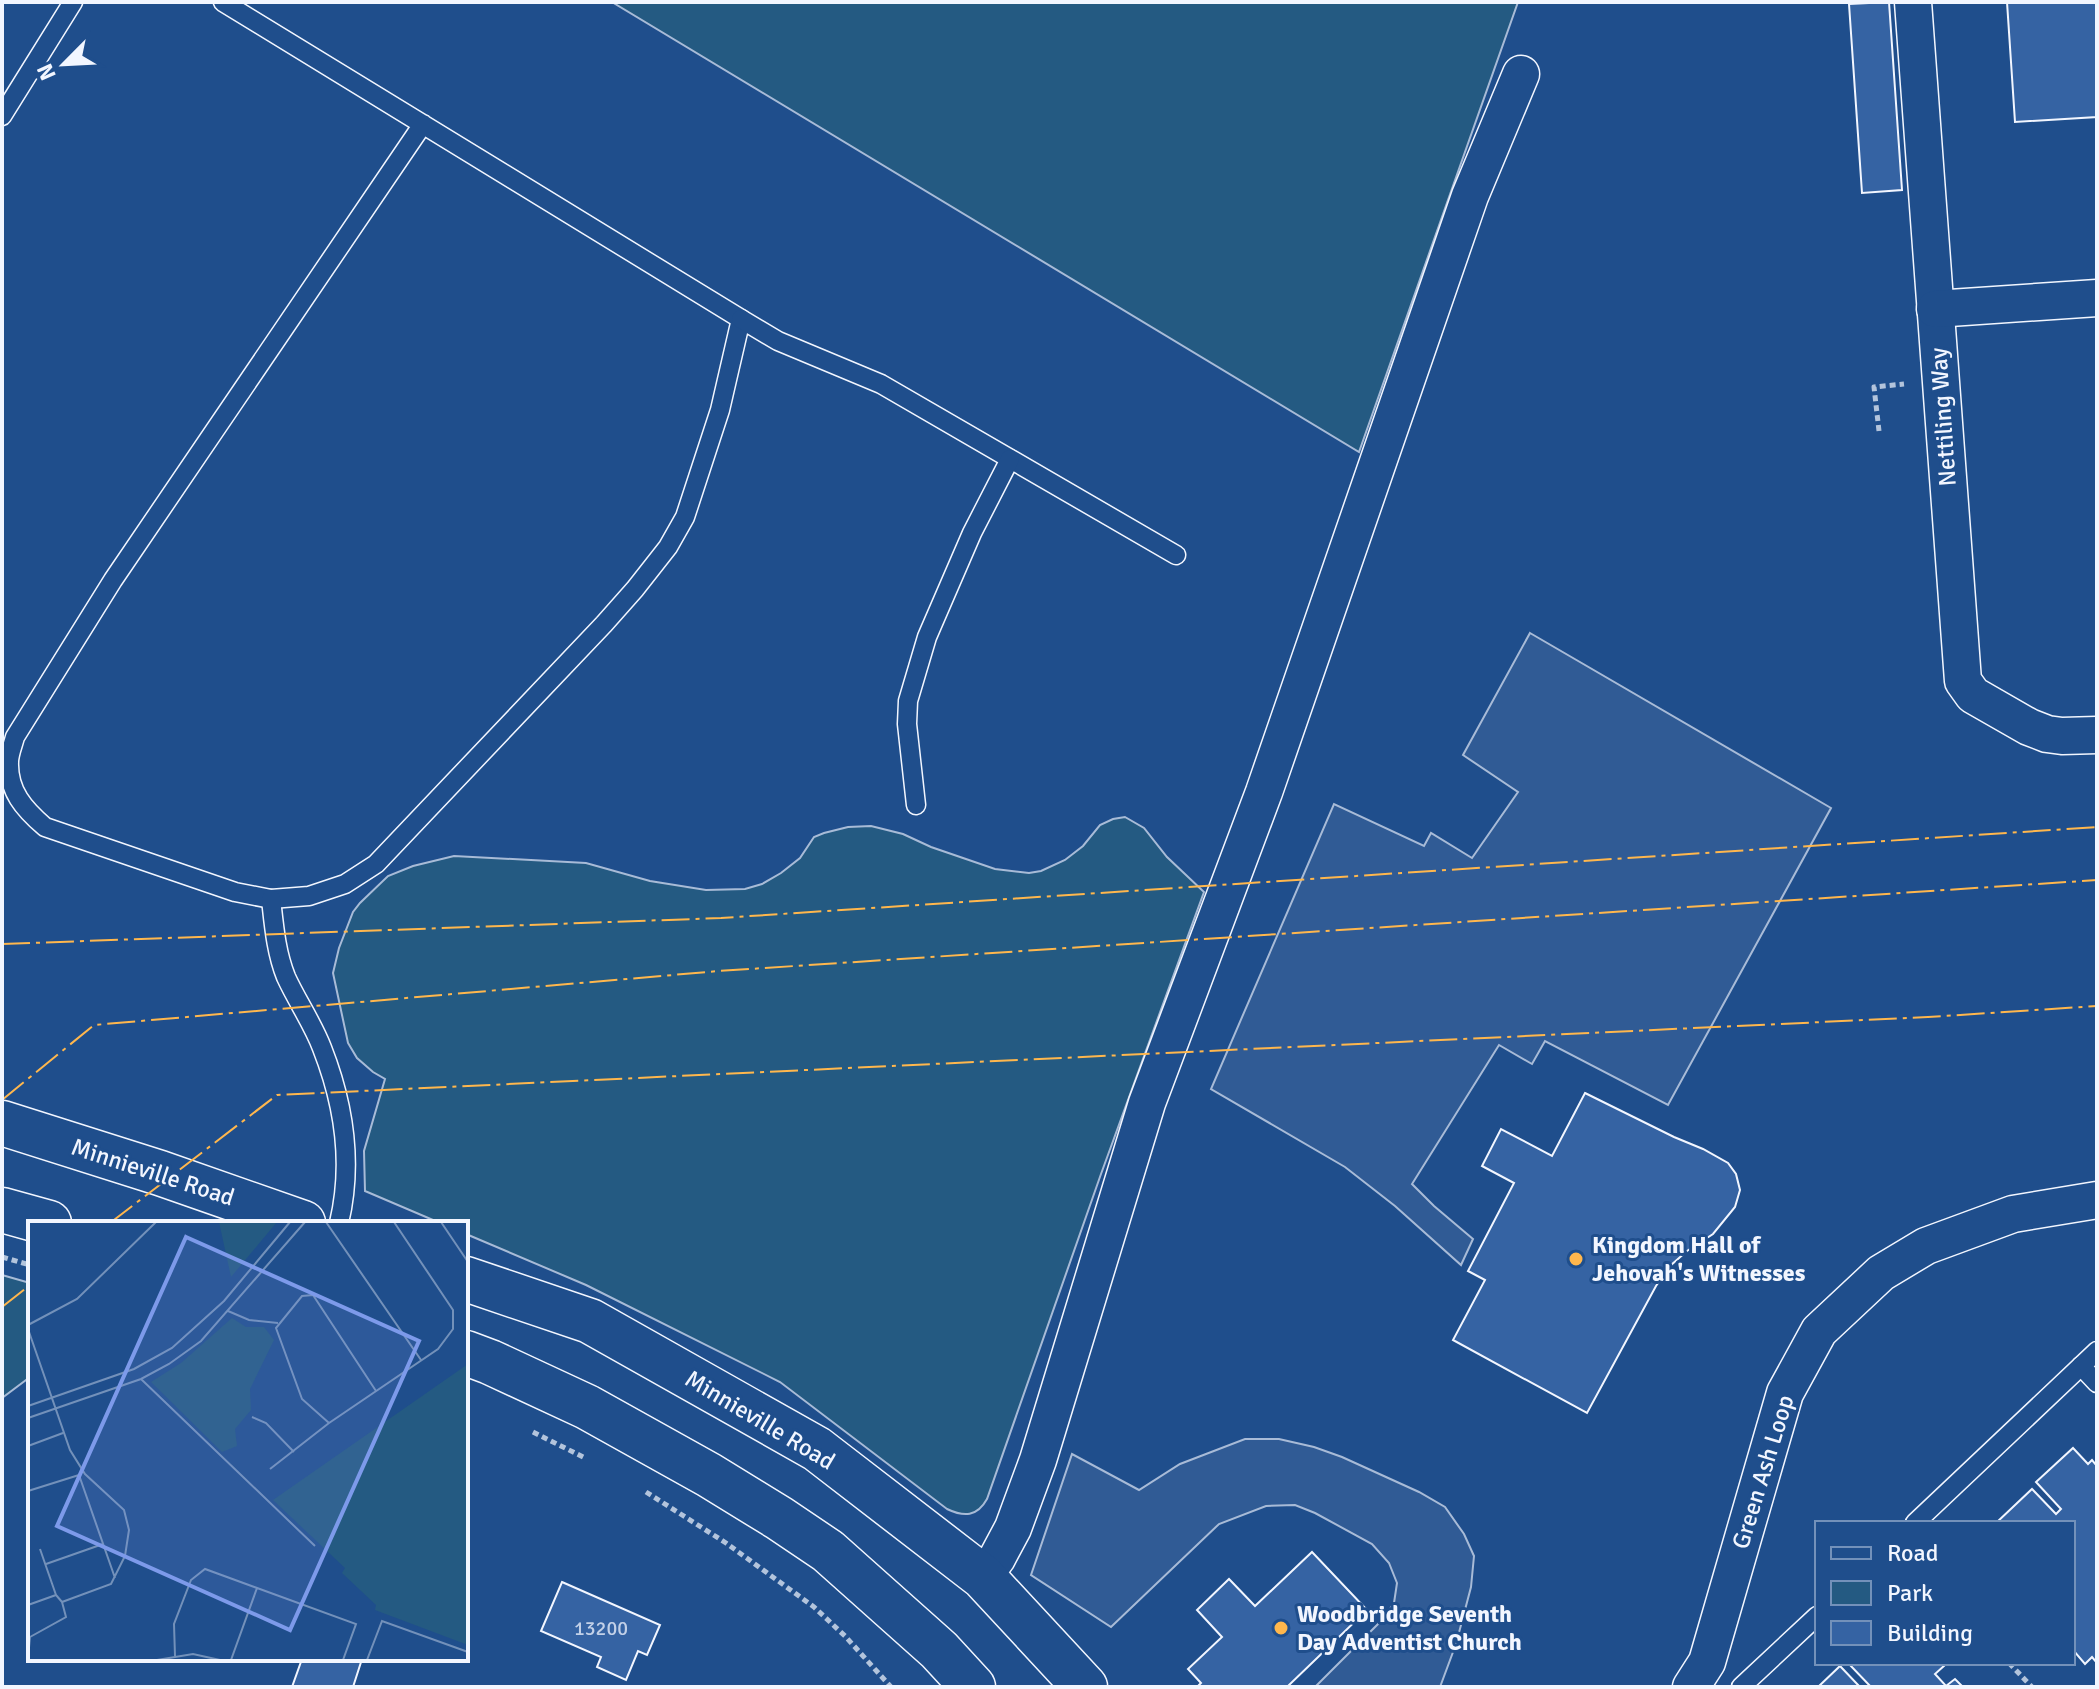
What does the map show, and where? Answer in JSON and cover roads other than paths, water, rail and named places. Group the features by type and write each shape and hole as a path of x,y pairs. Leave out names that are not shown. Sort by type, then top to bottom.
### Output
{"main road":[{"name":"Minnieville Road","path":"2,1123 297,1221"},
{"path":"2,1210 42,1221"},
{"name":"Minnieville Road","path":"468,1280 590,1321 817,1449 983,1577 1085,1687"},
{"path":"468,1354 587,1407 779,1518 828,1551 939,1650 973,1687"}],"street":[{"name":"Nettiling Way","path":"1913,2 1963,681 1973,695 2029,727 2062,736 2097,735"},
{"path":"983,1577 1013,1528 1038,1460 1147,1103 1264,792 1470,196 1521,74"},
{"path":"1935,309 2097,298"},
{"name":"Green Ash Loop","path":"1694,1686 1707,1662 1785,1393 1819,1331 1881,1273 1926,1246 2013,1214 2097,1200"}],"lane":[{"path":"2,116 73,2"},
{"path":"223,2 778,341 881,384 1176,555"},
{"path":"423,124 105,592 15,737 9,762 13,788 25,810 45,827 235,892 271,899 309,896 345,884 376,864 635,589 668,547 685,517 720,410 741,319"},
{"path":"916,805 907,724 908,701 927,637 972,533 1010,459"},
{"path":"271,899 276,943 286,976 321,1045 335,1084 345,1135 347,1167 345,1200 340,1221"},
{"path":"1917,1521 2097,1351"},
{"path":"2081,1366 2097,1383"},
{"path":"1741,1687 1815,1618"}],"place":[{"name":"Kingdom Hall of Jehovah's Witnesses","path":"1576,1259"},
{"name":"Woodbridge Seventh Day Adventist Church","path":"1281,1628"}]}
